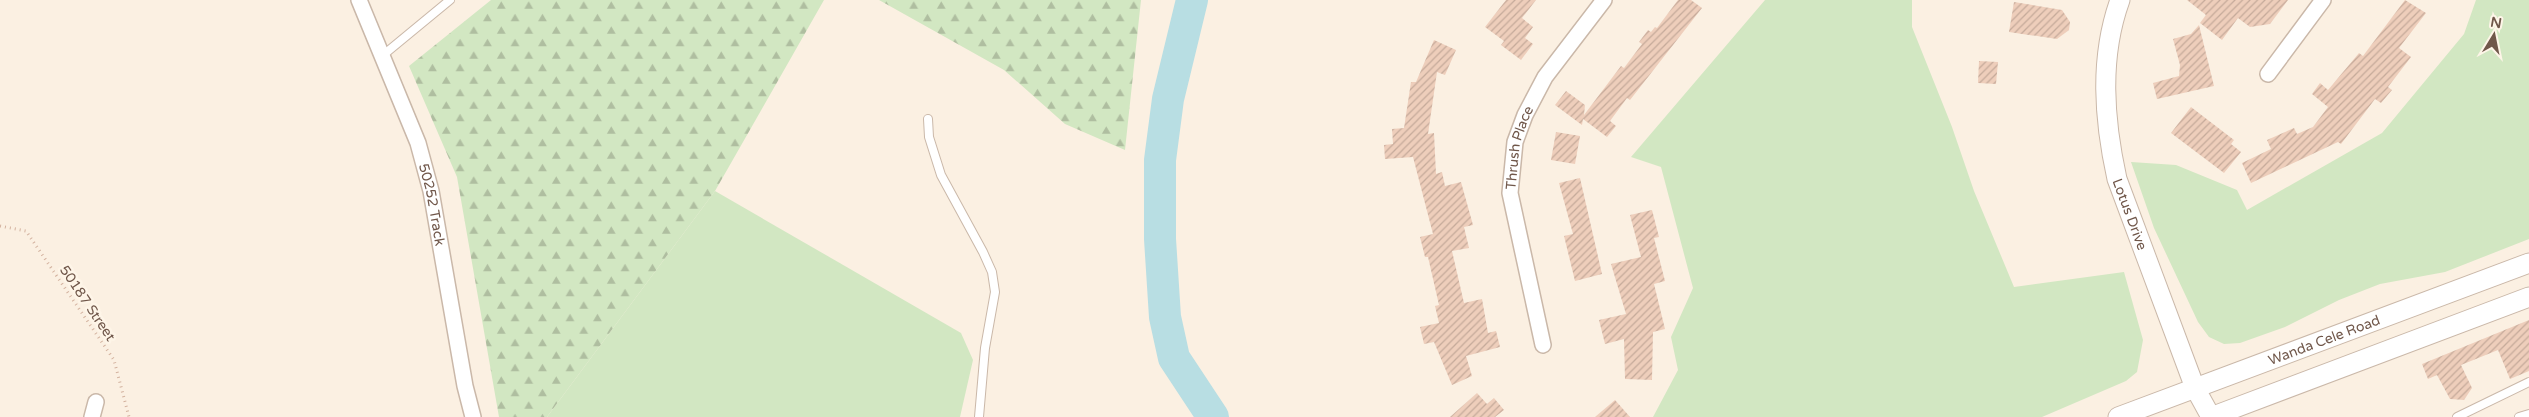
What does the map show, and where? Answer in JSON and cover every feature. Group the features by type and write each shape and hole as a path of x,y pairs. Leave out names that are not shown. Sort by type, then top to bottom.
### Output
{"street":[{"name":"50252 Track","path":"359,0 418,144 432,191 464,386 473,417"},
{"name":"Thrush Place","path":"1544,345 1510,193 1515,142 1525,114 1545,77 1604,0"},
{"name":"Lotus Drive","path":"2120,0 2109,44 2104,92 2109,144 2117,179 2195,388 2211,417"},
{"path":"2268,74 2323,0"},
{"name":"Wanda Cele Road","path":"2118,417 2529,262"},
{"path":"2211,417 2529,297"},
{"path":"92,417 96,402"}],"lane":[{"path":"382,56 450,0"},
{"path":"928,119 929,137 941,175 984,252 992,272 995,292 985,348 980,417"},
{"path":"2457,417 2529,382"},
{"path":"2519,417 2529,414"}],"path":[{"name":"50187 Street","path":"0,226 26,231 114,360 129,417"}],"green space":[{"path":"491,0 824,0 715,191 547,417 499,417 457,177 409,66"},
{"path":"879,0 1141,0 1125,150 1065,124 1004,70"},
{"path":"1765,0 1912,0 1912,27 1952,127 1974,191 2014,287 2124,272 2143,340 2137,372 2126,381 2042,417 1653,417 1678,370 1671,337 1693,288 1661,167 1631,157"},
{"path":"2476,0 2529,0 2529,239 2445,272 2380,284 2339,300 2285,327 2240,343 2224,344 2209,337 2198,322 2154,228 2131,162 2176,165 2237,190 2247,210 2382,133 2464,34"},
{"path":"715,191 961,333 973,360 960,417 547,417"}],"building":[{"path":"1506,0 1536,0 1522,18 1533,27 1525,38 1533,44 1521,60 1501,45 1504,41 1485,27"},
{"path":"1678,0 1691,0 1702,8 1630,100 1627,98 1610,121 1616,126 1607,137 1583,119 1582,125 1555,105 1566,91 1585,105 1584,115 1621,66 1624,68 1642,44 1639,42 1648,30 1651,32 1655,27 1657,28"},
{"path":"2187,0 2288,0 2270,24 2250,27 2238,18 2222,40 2200,23 2206,15"},
{"path":"2405,0 2426,13 2399,48 2411,57 2388,87 2392,90 2381,103 2375,99 2341,144 2338,142 2251,183 2242,163 2271,149 2267,140 2294,128 2297,134 2313,127 2328,107 2312,94 2320,83 2328,90 2359,53 2363,56"},
{"path":"2014,2 2062,10 2070,22 2069,30 2057,39 2009,32"},
{"path":"2199,25 2214,86 2157,99 2153,83 2179,76 2180,65 2173,39 2191,34"},
{"path":"1434,40 1456,50 1445,75 1437,72 1428,134 1434,133 1436,174 1442,172 1445,186 1461,182 1473,225 1464,227 1469,248 1452,251 1464,303 1482,299 1488,333 1496,331 1500,347 1466,356 1472,376 1452,385 1434,342 1424,344 1420,327 1439,323 1435,306 1439,305 1428,257 1425,257 1420,237 1433,234 1413,157 1385,159 1384,145 1393,144 1392,129 1404,128 1411,82 1416,82"},
{"path":"1979,61 1998,62 1996,84 1978,83"},
{"path":"2191,107 2234,140 2231,144 2241,152 2224,173 2171,133"},
{"path":"1556,132 1580,136 1575,164 1551,160"},
{"path":"1580,178 1602,274 1575,281 1564,236 1573,234 1559,183"},
{"path":"1652,210 1659,237 1654,238 1665,281 1654,284 1665,329 1653,332 1652,380 1625,379 1624,339 1605,344 1599,320 1626,314 1611,264 1641,257 1630,215"},
{"path":"2529,320 2529,371 2510,379 2498,350 2461,365 2472,388 2464,400 2450,399 2437,375 2428,379 2422,364"},
{"path":"1477,393 1487,404 1494,398 1504,410 1495,417 1450,417"},
{"path":"1615,400 1630,417 1595,417"}],"waterway":[{"path":"1192,0 1168,99 1160,160 1160,239 1165,317 1174,358 1213,417"}]}
